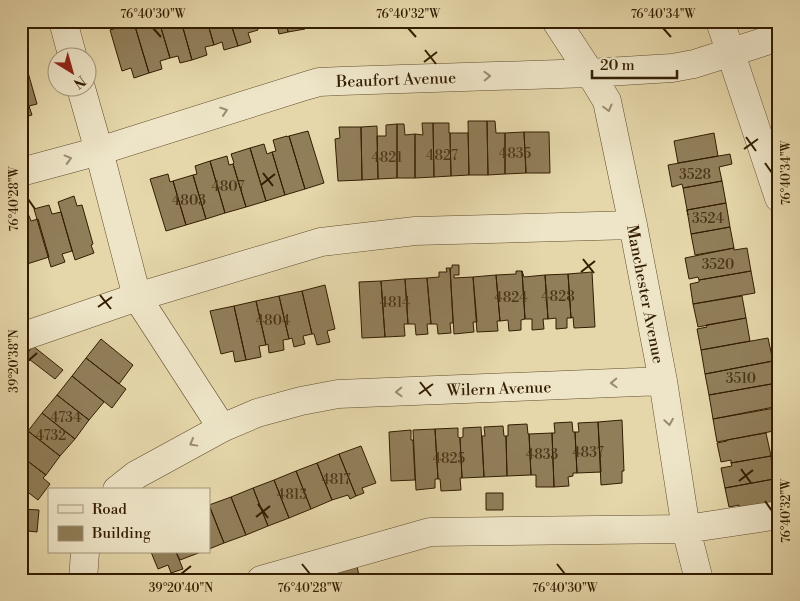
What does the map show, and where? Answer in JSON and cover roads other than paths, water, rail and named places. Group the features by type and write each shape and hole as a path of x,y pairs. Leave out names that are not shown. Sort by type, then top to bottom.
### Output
{"street":[{"path":"63,21 70,48"},
{"name":"Manchester Avenue","path":"556,21 607,101 663,381 686,529 699,580"},
{"path":"720,21 779,198"},
{"name":"Beaufort Avenue","path":"21,172 99,151 319,82 590,73 672,68 694,64 779,37"},
{"path":"85,98 137,297 222,428"},
{"path":"21,337 137,297 321,242 414,231 633,225"},
{"name":"Wilern Avenue","path":"120,488 136,475 222,428 257,413 301,401 338,394 663,381"},
{"path":"261,580 430,532 686,529 779,515"},
{"path":"83,580 85,554"}]}
